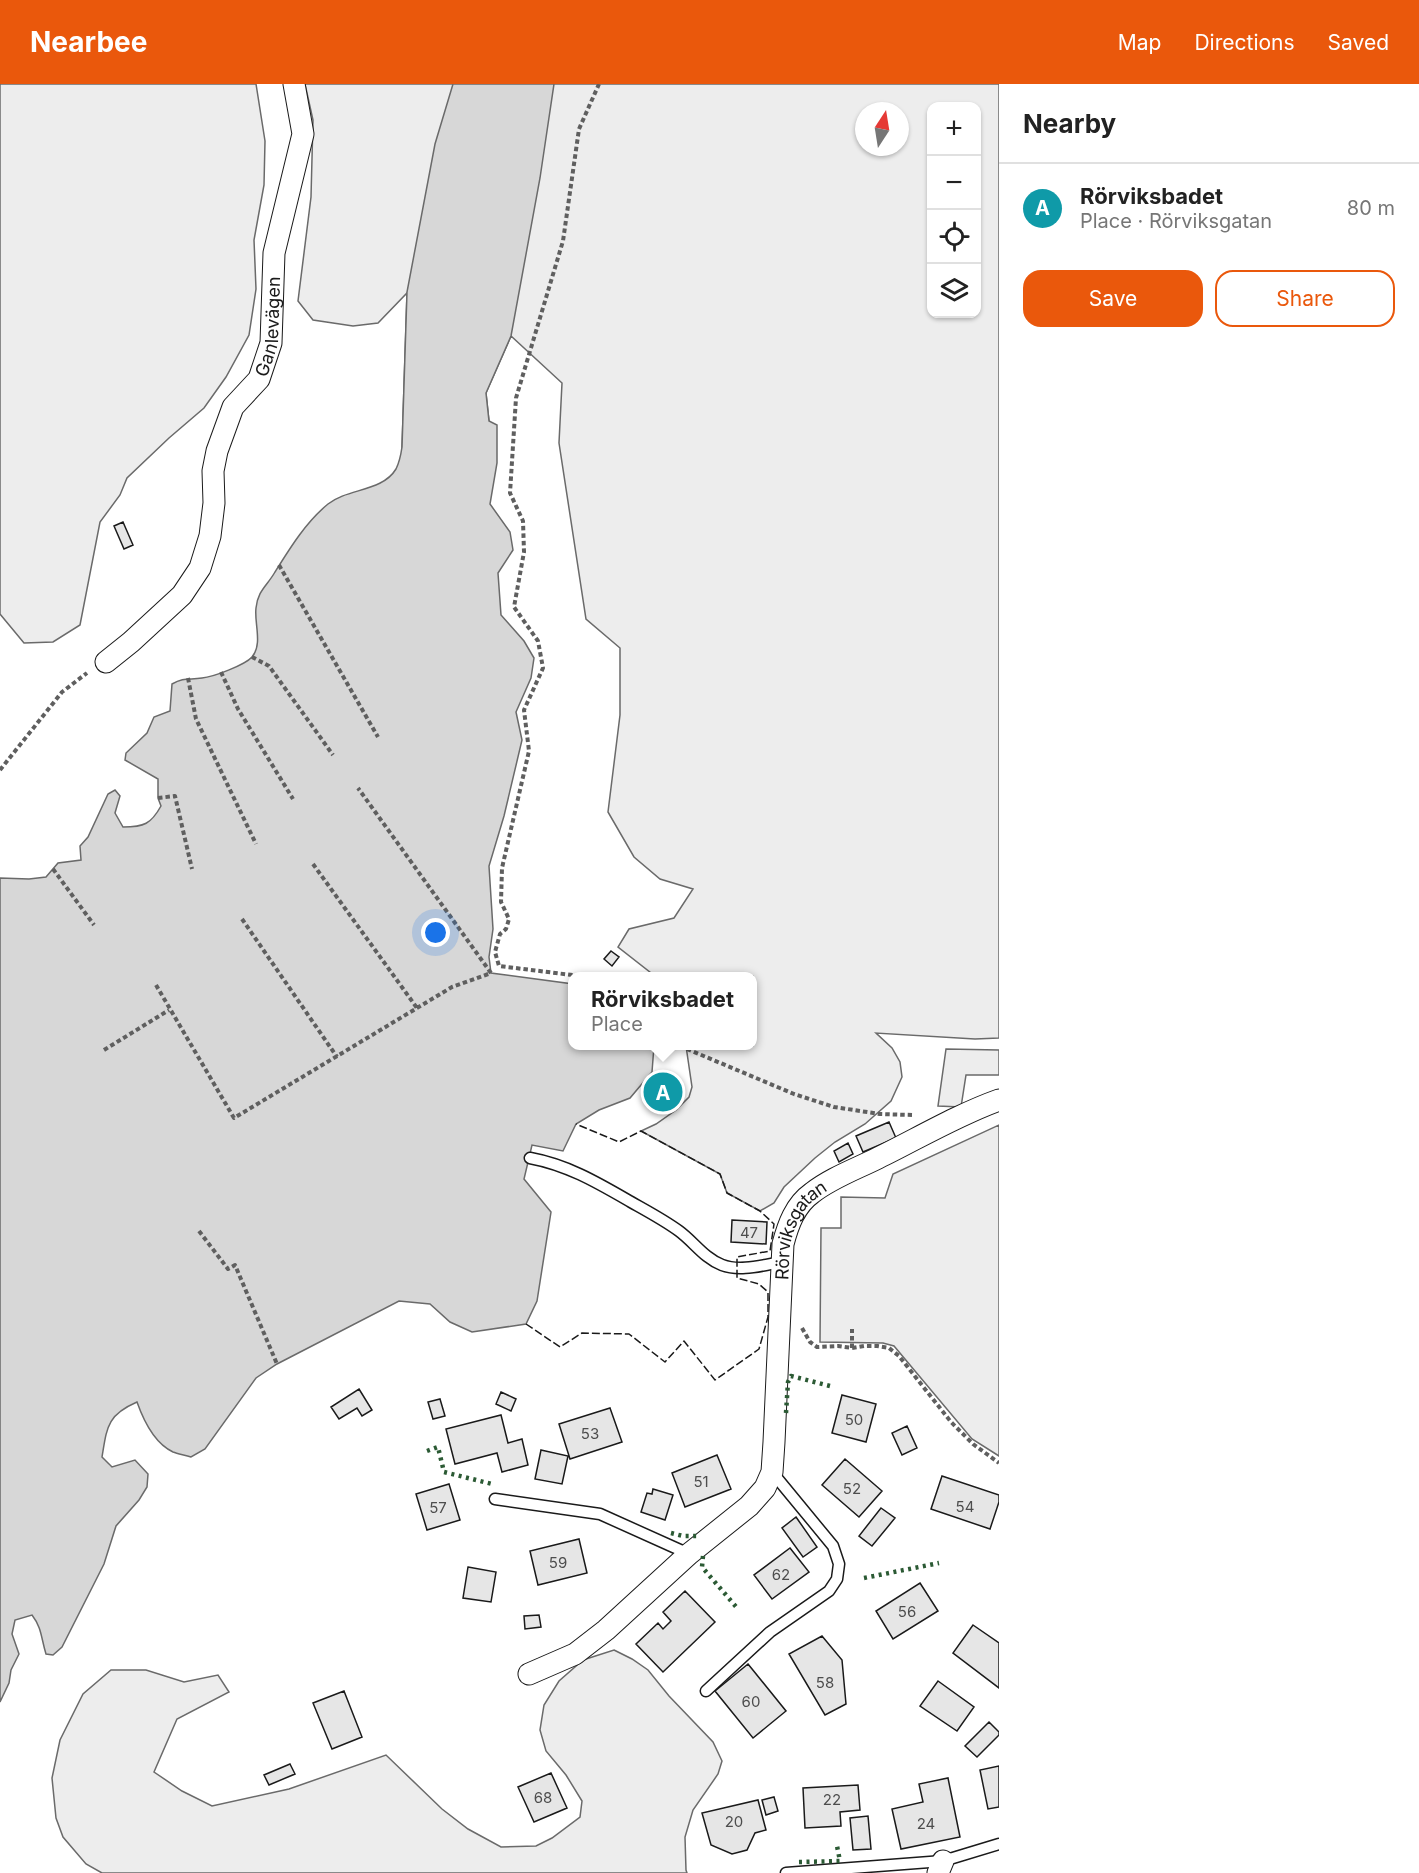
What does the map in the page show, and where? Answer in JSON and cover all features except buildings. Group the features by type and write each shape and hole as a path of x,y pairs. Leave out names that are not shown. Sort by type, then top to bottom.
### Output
{"street":[{"name":"Ganlevägen","path":"106,662 182,595 200,568 210,536 214,503 213,471 217,451 233,407 259,379 272,343 274,253 303,134 294,84"},
{"name":"Rörviksgatan","path":"529,1674 575,1653 606,1630 689,1554 749,1506 765,1488 772,1472 782,1262 787,1229 797,1207 811,1193 840,1177 999,1100"}],"lane":[{"path":"530,1158 549,1162 588,1177 681,1232 709,1258 723,1266 736,1268 782,1262"},
{"path":"706,1691 771,1632 829,1591 837,1579 839,1564 833,1546 772,1472"},
{"path":"495,1499 600,1514 689,1554"},
{"path":"786,1873 940,1867 999,1844"}],"path":[{"path":"568,975 499,966 495,952 500,934 506,929 509,919 501,902 502,868 529,752 524,710 543,668 538,641 514,607 524,552 523,521 510,493 516,398 563,241 579,129 599,84"},
{"path":"279,565 378,737"},
{"path":"252,657 269,666 333,755"},
{"path":"0,770 62,692 80,676 106,662"},
{"path":"221,672 238,709 293,799"},
{"path":"188,678 196,719 255,844"},
{"path":"156,985 234,1118 452,987 491,973 358,788"},
{"path":"158,798 175,796 192,869"},
{"path":"313,864 417,1008"},
{"path":"53,868 94,925"},
{"path":"242,919 337,1057"},
{"path":"104,1050 169,1010"},
{"path":"690,1050 794,1094 834,1107 880,1114 912,1115"},
{"path":"199,1231 228,1269 235,1265 278,1364"},
{"path":"780,1309 789,1311 810,1342 817,1347 877,1346 889,1348 899,1356 951,1422 973,1444 999,1463"},
{"path":"852,1329 852,1348"}],"shaded area":[{"path":"0,84 256,84 265,141 264,185 254,240 256,289 249,335 226,377 204,408 127,478 120,495 100,522 80,625 53,642 24,643 0,614"},
{"path":"305,84 999,84 999,1038 975,1039 876,1033 892,1048 900,1062 902,1077 891,1101 865,1124 835,1142 815,1158 784,1187 774,1203 760,1211 727,1193 720,1174 641,1131 676,1110 689,1097 692,1087 687,1050 757,1050 757,972 650,972 618,947 629,929 674,918 693,889 660,879 634,857 608,812 620,715 620,648 586,619 559,443 562,383 511,336 486,393 489,421 402,447 407,293 378,323 353,326 313,320 298,301 311,197 313,120"},
{"path":"453,84 554,84 540,178 511,336 486,393 489,421 497,425 497,463 490,504 510,532 513,550 498,573 501,615 524,641 534,658 531,678 516,712 522,740 504,816 489,866 493,929 489,957 491,973 568,983 568,1050 654,1050 652,1072 630,1098 599,1110 576,1124 563,1151 532,1145 524,1179 551,1212 537,1301 526,1324 472,1332 450,1322 430,1304 399,1301 277,1364 256,1378 205,1449 191,1457 173,1452 160,1443 146,1423 137,1402 114,1417 107,1430 102,1457 112,1467 135,1460 148,1474 147,1487 139,1500 116,1526 104,1564 62,1647 53,1655 46,1654 40,1629 32,1615 15,1620 12,1634 19,1654 0,1702 0,878 46,877 58,863 81,860 80,846 88,837 108,794 115,790 120,796 115,813 123,827 142,825 154,817 161,806 158,798 158,779 125,760 126,753 147,733 154,717 170,711 172,684 221,673 243,664 252,657 257,646 257,602 263,588 299,536 328,504 345,495 382,482 396,469 402,447 407,292 435,144"},
{"path":"946,1049 999,1050 999,1075 966,1075 961,1107 938,1106"},
{"path":"999,1125 999,1456 972,1439 894,1346 883,1343 820,1342 821,1228 841,1228 841,1197 885,1198 893,1174"},
{"path":"614,1650 648,1670 669,1696 713,1742 722,1761 718,1774 693,1810 685,1837 687,1873 102,1873 86,1864 63,1837 56,1818 52,1778 60,1740 83,1694 111,1670 146,1670 184,1682 218,1675 229,1692 177,1719 154,1772 182,1791 212,1806 289,1789 386,1755 442,1809 468,1829 501,1847 536,1846 552,1838 580,1817 582,1801 566,1775 546,1751 540,1730 544,1705 559,1681 583,1660"}],"hedge":[{"path":"786,1413 788,1382 791,1376 830,1386"},
{"path":"427,1451 438,1447 444,1472 492,1484"},
{"path":"671,1533 698,1536"},
{"path":"703,1556 702,1567 738,1609"},
{"path":"864,1578 939,1563"},
{"path":"799,1862 840,1861 837,1846"}],"fence":[{"path":"526,1324 560,1347 582,1333 629,1334 665,1362 684,1341 715,1380 759,1349 768,1317 768,1292 759,1284 737,1278 737,1257 770,1251 774,1224 760,1211 727,1193 720,1174 641,1131 619,1142 576,1124"}],"place":[{"name":"Rörviksbadet","path":"663,1092"}]}
